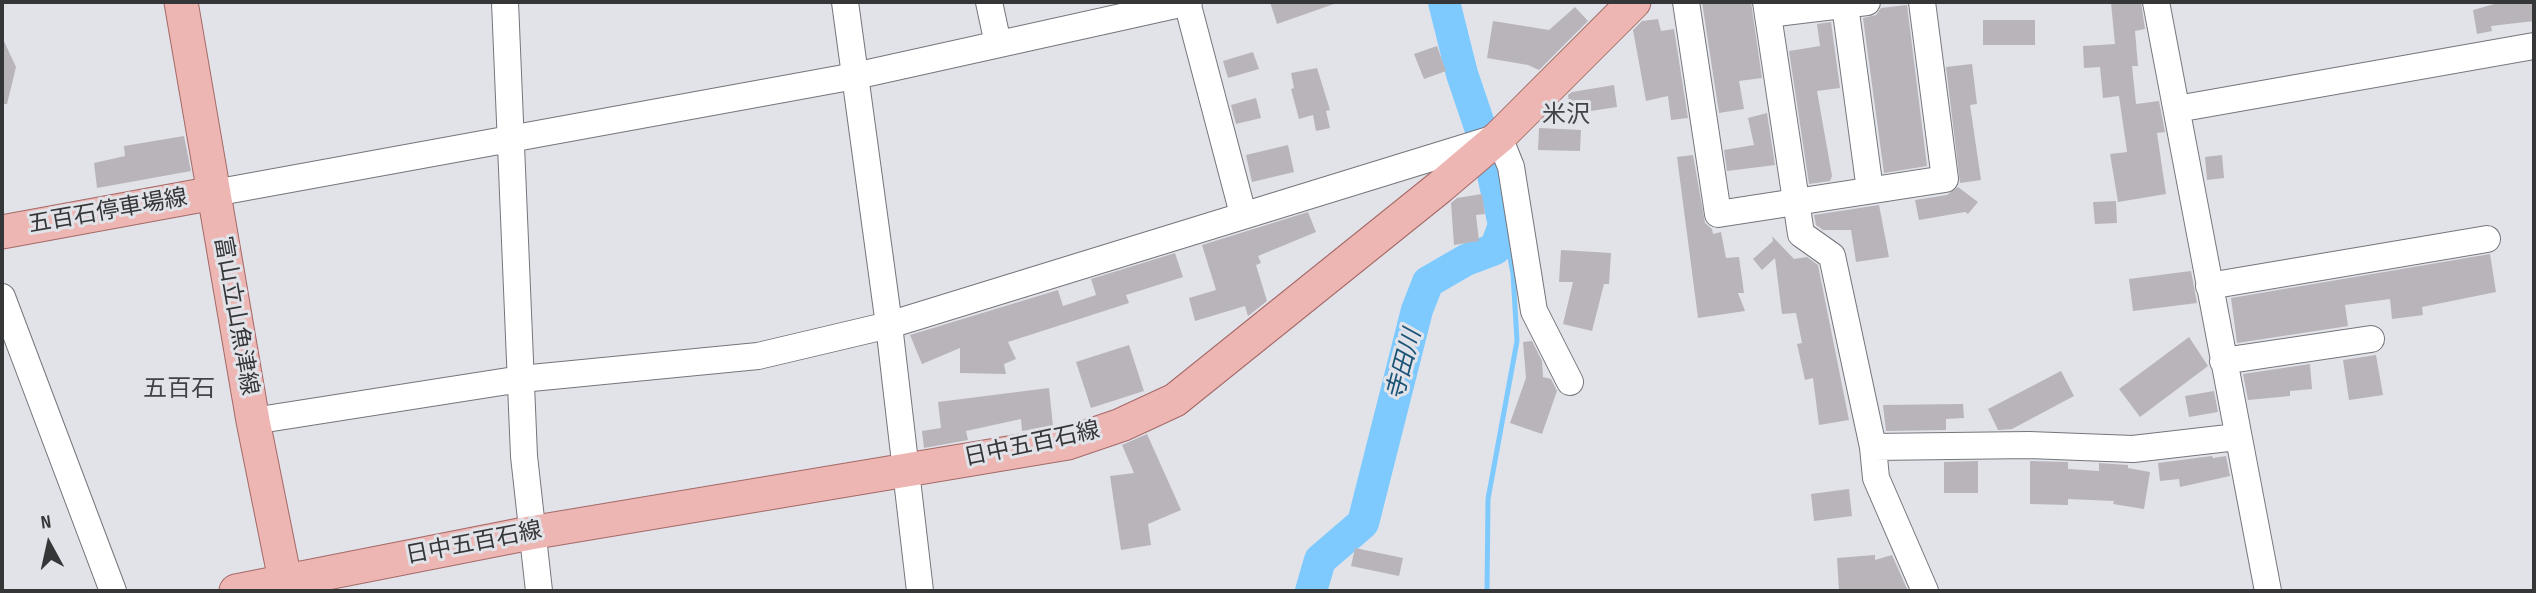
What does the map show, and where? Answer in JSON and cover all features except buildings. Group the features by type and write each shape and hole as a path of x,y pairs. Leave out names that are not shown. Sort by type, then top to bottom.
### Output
{"main road":[{"name":"富山立山魚津線","path":"181,2 253,421 286,586"},
{"name":"日中五百石線","path":"286,586 530,533 1068,443 1121,425 1175,400 1499,137 1634,2"},
{"name":"五百石停車場線","path":"2,232 214,193"},
{"path":"236,591 286,586"}],"street":[{"path":"505,2 521,379 530,533 539,591"},
{"path":"845,2 889,325 920,591"},
{"path":"989,2 998,44"},
{"path":"214,193 855,76 1187,2 1242,214"},
{"path":"1686,2 1718,214 1945,179 1922,2"},
{"path":"2156,2 2267,591"},
{"path":"1870,190 1856,3 1767,8 1801,234 1832,256 1873,447 1876,478 1925,591"},
{"path":"2177,109 2534,47"},
{"path":"253,421 521,379 758,356 889,325 1242,214 1499,137 1511,167 1534,311 1570,382"},
{"path":"2209,286 2487,239"},
{"path":"2,297 113,591"},
{"path":"2223,361 2371,339"},
{"path":"1873,447 2029,445 2133,449 2237,437"}],"waterway":[{"name":"寺田川","path":"1444,2 1462,74 1480,127"},
{"name":"寺田川","path":"1311,591 1320,560 1363,523 1417,310 1428,282 1466,260 1495,249 1504,225 1490,161"},
{"path":"1487,591 1488,499 1517,341 1513,274 1504,225"}],"district":[{"name":"米沢","path":"1566,116"},
{"name":"五百石","path":"179,390"}]}
